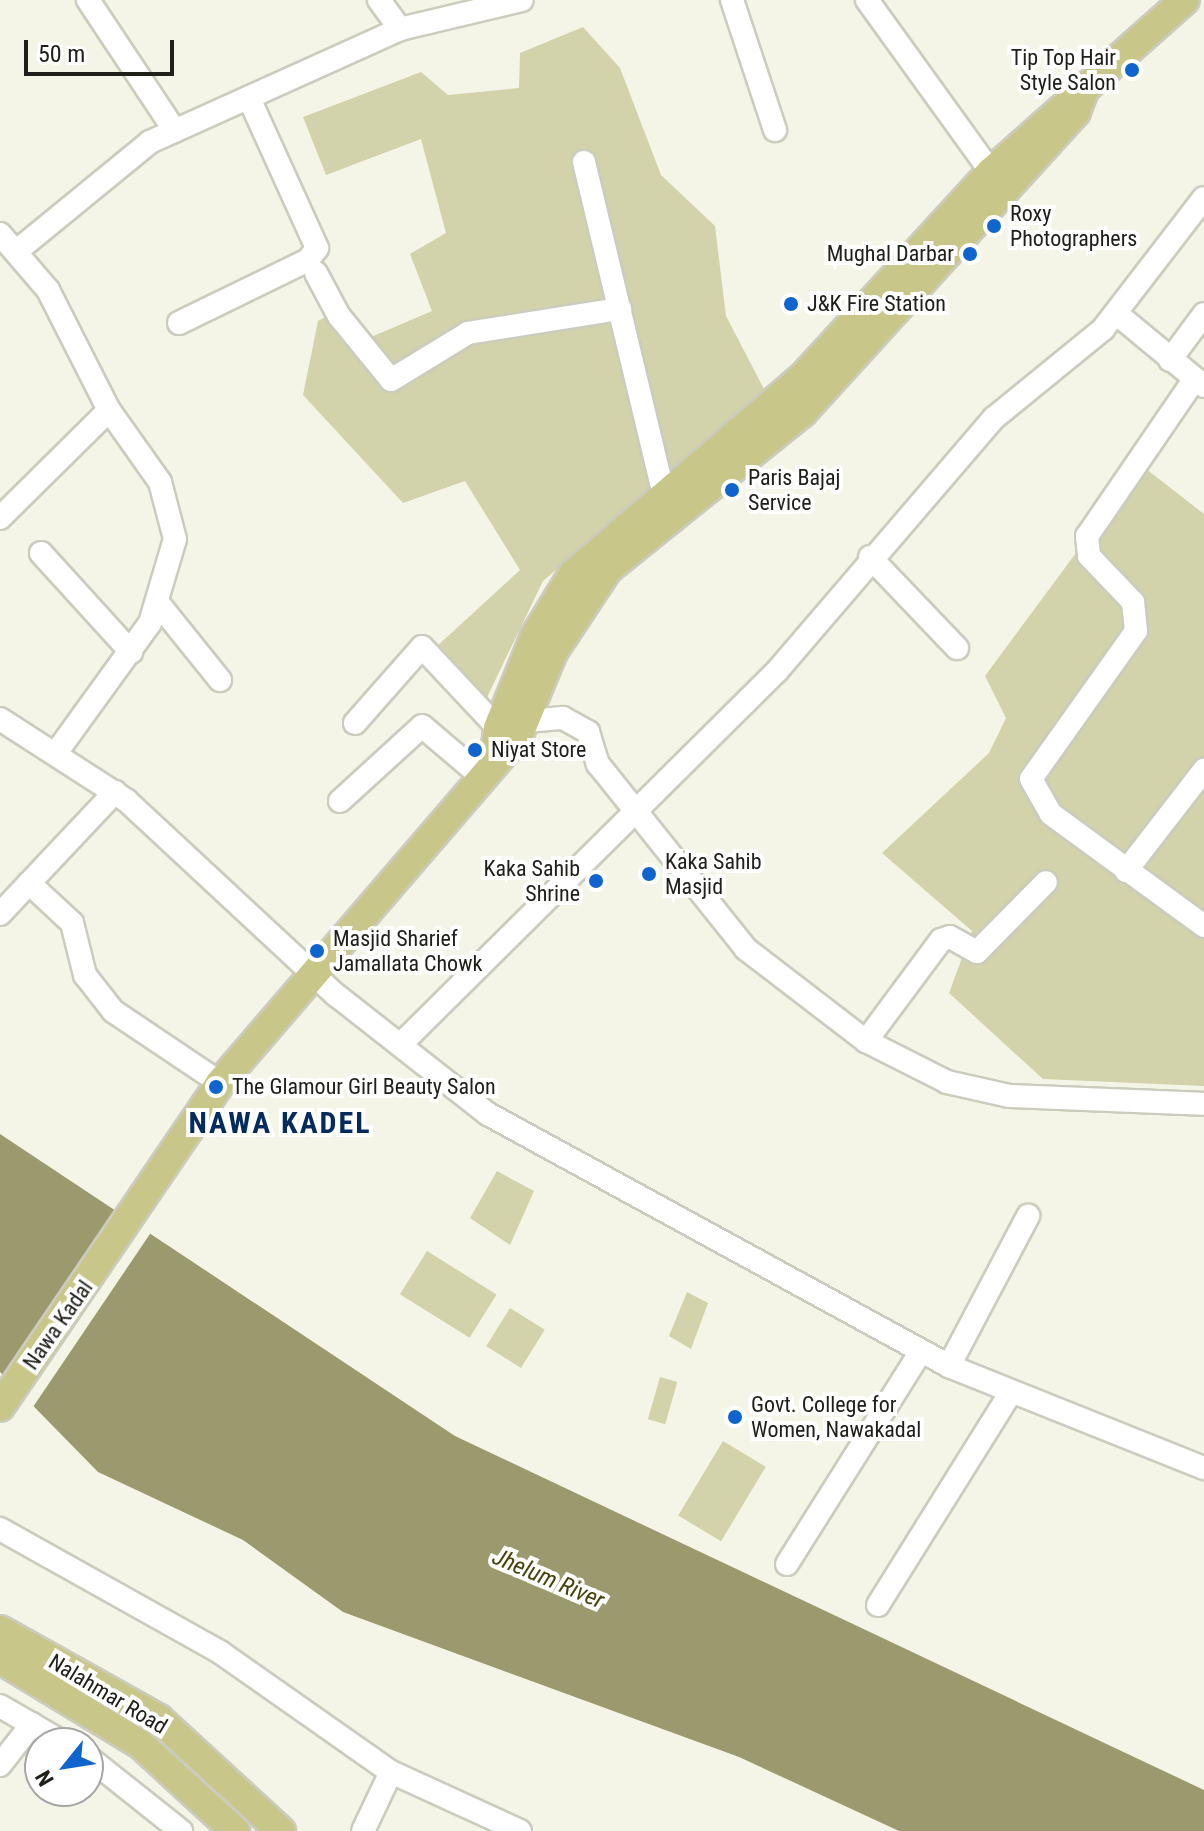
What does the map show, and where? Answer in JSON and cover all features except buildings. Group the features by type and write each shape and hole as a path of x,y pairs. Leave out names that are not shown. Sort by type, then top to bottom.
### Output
{"main road":[{"path":"488,770 498,728 535,636 573,574 663,491 803,377 991,172 1084,90 1131,40 1185,0"},
{"name":"Nawa Kadal","path":"0,1406 116,1243 220,1083 310,972 488,770 527,721 553,652 608,569 802,413 1076,112 1084,90"},
{"name":"Nalahmar Road","path":"0,1630 159,1719 281,1831"},
{"name":"Nalahmar Road","path":"0,1659 140,1744 235,1831"}],"street":[{"path":"88,0 175,131"},
{"path":"379,0 400,29"},
{"path":"18,250 109,170 175,131 400,29 522,0"},
{"path":"732,0 775,130"},
{"path":"867,0 991,172"},
{"path":"179,323 308,260 317,248 249,98"},
{"path":"584,162 663,491"},
{"path":"400,1045 642,810 777,671 870,557 994,418 1117,314 1204,198"},
{"path":"0,234 18,250 48,290 109,410 171,504 175,539 158,603 131,652 58,750"},
{"path":"316,273 339,316 391,380 468,333 620,309"},
{"path":"1117,314 1199,383 1087,536 1089,556 1133,602 1136,631 1031,779 1051,814 1204,926"},
{"path":"1170,360 1204,314"},
{"path":"0,518 109,410"},
{"path":"41,553 131,652"},
{"path":"870,557 957,648"},
{"path":"158,603 220,680"},
{"path":"355,723 422,647 498,728"},
{"path":"527,721 563,718 588,732 598,764 642,810 746,949 866,1041 947,1082 1009,1096 1204,1104"},
{"path":"0,719 58,750 115,792 310,972 488,1114 949,1366 1009,1395 1204,1468"},
{"path":"340,801 422,726 488,770"},
{"path":"1126,871 1204,770"},
{"path":"0,914 115,792"},
{"path":"866,1041 941,940 950,937 977,952 1046,882"},
{"path":"29,883 72,923 85,975 113,1011 220,1083"},
{"path":"949,1366 1028,1216"},
{"path":"787,1564 921,1351"},
{"path":"878,1605 1009,1395"},
{"path":"0,1529 220,1652 391,1772 520,1831"},
{"path":"0,1706 37,1727"},
{"path":"0,1765 32,1724"},
{"path":"104,1770 181,1831"},
{"path":"363,1831 391,1772"}],"shaded area":[{"path":"583,27 620,68 661,175 715,226 726,316 765,391 543,581 480,712 435,648 520,570 465,481 403,503 303,395 318,321 339,309 364,340 432,311 410,254 446,233 421,139 326,175 303,117 421,72 448,95 519,88 520,53"},
{"path":"1141,465 1204,514 1204,1086 1043,1079 949,993 972,931 882,853 989,753 1006,718 985,676"},
{"path":"497,1171 534,1191 510,1245 470,1218"},
{"path":"427,1251 497,1294 470,1338 400,1294"},
{"path":"687,1292 708,1303 691,1349 669,1336"},
{"path":"510,1308 545,1330 521,1368 486,1346"},
{"path":"660,1377 677,1382 665,1424 648,1419"},
{"path":"723,1441 766,1467 721,1541 678,1516"}],"water":[{"name":"Jhelum River","path":"0,1134 455,1436 1204,1790 1204,1831 899,1831 739,1757 343,1612 243,1540 98,1472 0,1372"}],"pier":[{"path":"124,1209 154,1228 31,1410 2,1380"}],"place":[{"name":"Tip Top Hair Style Salon","path":"1132,70"},
{"name":"Roxy Photographers","path":"994,226"},
{"name":"Mughal Darbar","path":"970,254"},
{"name":"J&K Fire Station","path":"791,304"},
{"name":"Paris Bajaj Service","path":"732,490"},
{"name":"Niyat Store","path":"475,750"},
{"name":"Kaka Sahib Masjid","path":"649,874"},
{"name":"Kaka Sahib Shrine","path":"596,881"},
{"name":"Masjid Sharief Jamallata Chowk","path":"317,951"},
{"name":"The Glamour Girl Beauty Salon","path":"216,1087"},
{"name":"Govt. College for Women, Nawakadal","path":"735,1417"}],"district":[{"name":"NAWA KADEL","path":"280,1123"}]}
